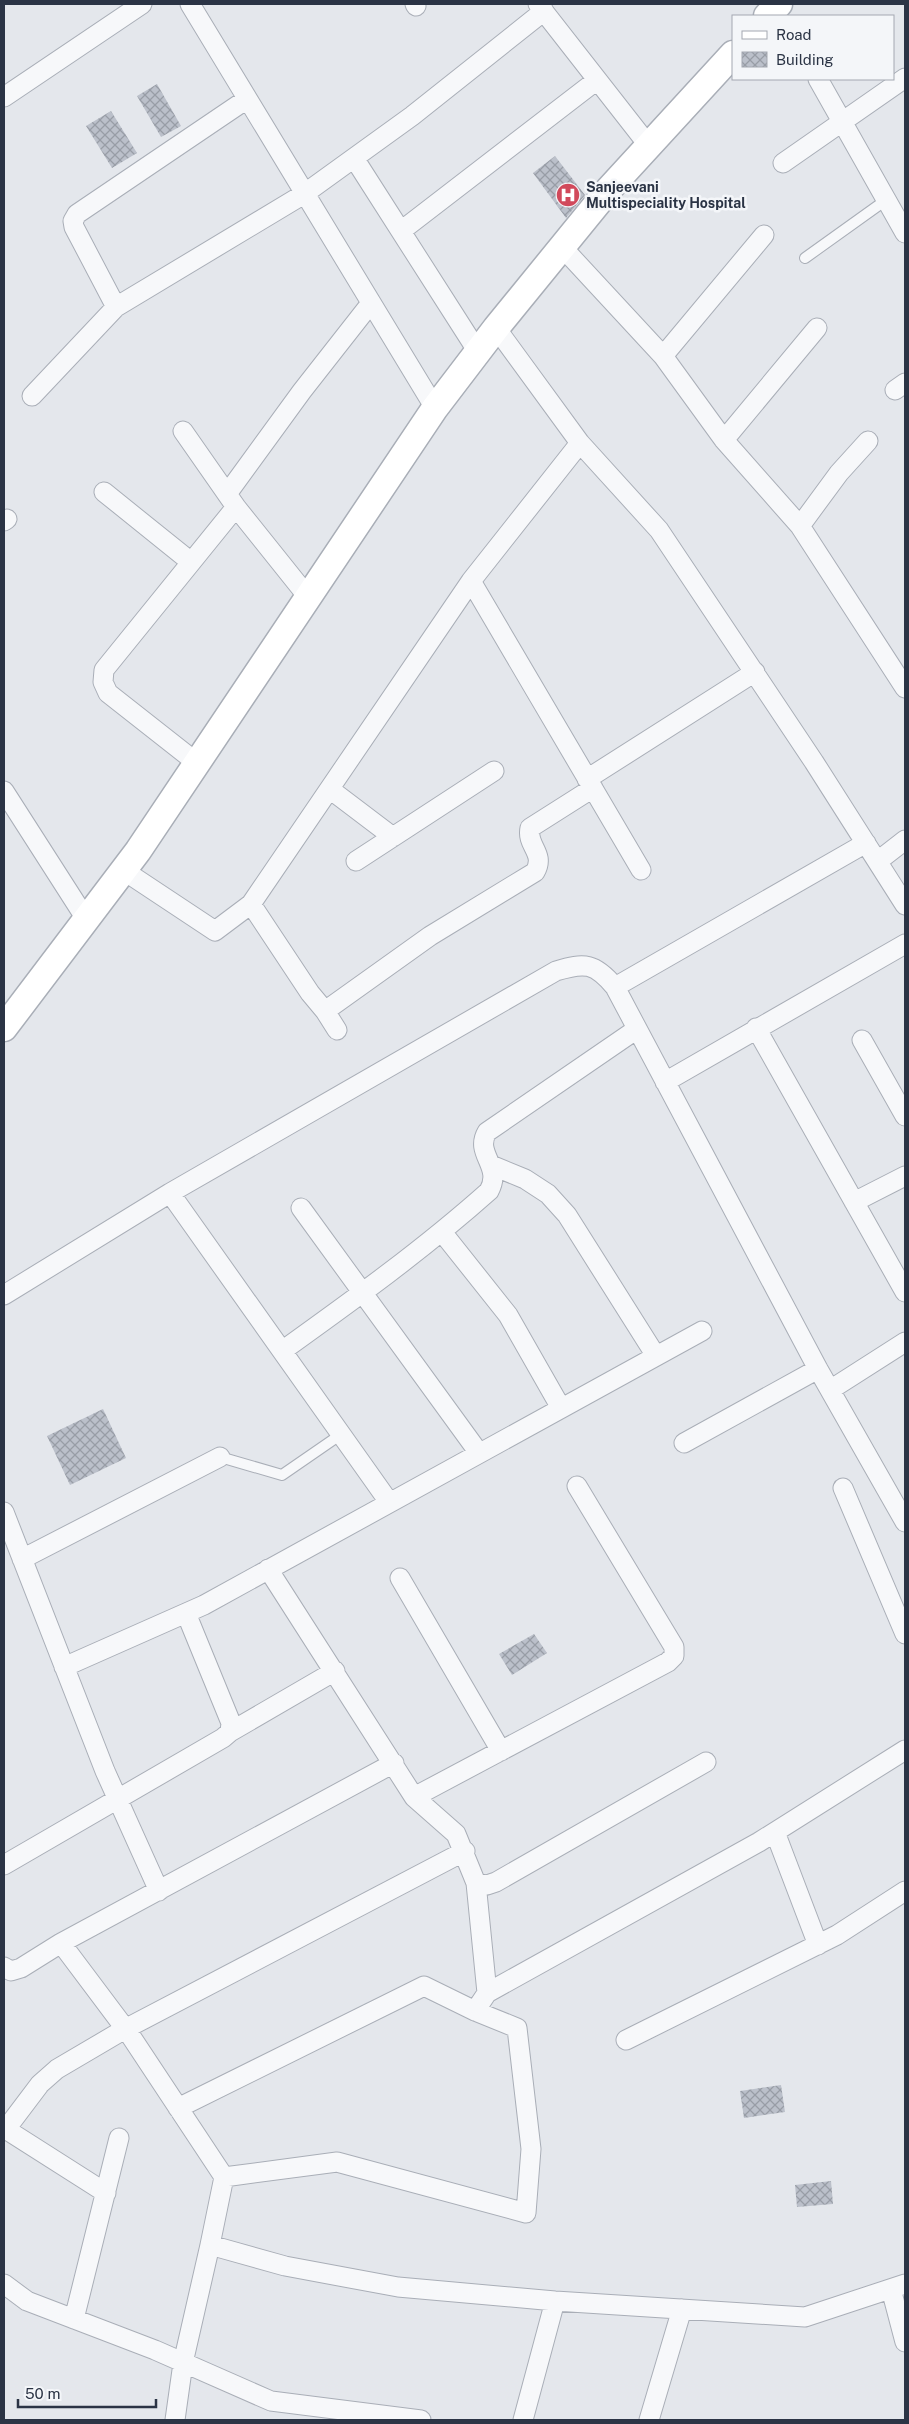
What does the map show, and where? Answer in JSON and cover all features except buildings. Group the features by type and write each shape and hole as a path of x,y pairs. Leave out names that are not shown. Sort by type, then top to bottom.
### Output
{"street":[{"path":"4,97 142,4"},
{"path":"190,4 435,408"},
{"path":"769,15 779,4"},
{"path":"32,396 116,307 304,194 412,116 541,7 649,146"},
{"path":"4,1028 123,870 435,408 496,328 610,188 732,55"},
{"path":"784,163 905,78"},
{"path":"401,231 597,80"},
{"path":"819,80 905,232"},
{"path":"116,307 74,227 73,221 77,214 247,99"},
{"path":"354,158 478,352"},
{"path":"663,356 764,234"},
{"path":"563,248 663,356 724,440 800,526 905,688"},
{"path":"196,763 108,693 103,682 104,670 191,562 302,390 371,303"},
{"path":"496,328 580,444 659,530 754,672 905,905"},
{"path":"724,440 817,328"},
{"path":"183,432 232,501 308,597"},
{"path":"800,526 839,473 868,441"},
{"path":"123,870 215,931 252,904 471,581 580,444"},
{"path":"104,492 191,562"},
{"path":"471,581 641,870"},
{"path":"325,1012 430,936 535,872 539,864 538,857 528,836 530,828 590,784 754,672"},
{"path":"356,862 494,771"},
{"path":"330,790 394,837"},
{"path":"4,791 86,919"},
{"path":"878,862 905,840"},
{"path":"615,987 866,843"},
{"path":"252,904 310,994 337,1030"},
{"path":"665,1082 905,944"},
{"path":"4,1295 170,1193 556,971 578,964 591,967 602,972 615,987 818,1369 905,1522"},
{"path":"756,1028 905,1292"},
{"path":"282,1351 363,1293 442,1232 489,1191 494,1183 494,1171 484,1150 483,1139 487,1132 637,1029"},
{"path":"862,1040 905,1116"},
{"path":"491,1165 525,1179 548,1194 567,1215 656,1356"},
{"path":"854,1202 905,1176"},
{"path":"170,1193 389,1502"},
{"path":"301,1208 479,1453"},
{"path":"442,1232 508,1316 561,1408"},
{"path":"64,1667 186,1613 702,1330"},
{"path":"830,1390 905,1342"},
{"path":"684,1443 818,1369"},
{"path":"22,1559 220,1457"},
{"path":"414,1797 668,1662 674,1656 674,1647 577,1486"},
{"path":"843,1488 905,1634"},
{"path":"4,1512 64,1667 118,1799 158,1890"},
{"path":"268,1569 414,1797 456,1834 476,1883 487,1993"},
{"path":"400,1578 501,1752"},
{"path":"186,1613 231,1723 230,1732"},
{"path":"4,1865 224,1738 230,1732 334,1671"},
{"path":"475,2011 487,1993 775,1832 905,1750"},
{"path":"476,1883 487,1884 496,1882 706,1762"},
{"path":"4,1967 11,1971 21,1968 158,1890 394,1763"},
{"path":"775,1832 818,1945"},
{"path":"106,2192 5,2129 48,2076 125,2029 464,1851"},
{"path":"626,2040 837,1935 905,1891"},
{"path":"62,1943 125,2029 224,2178 184,2363 175,2420"},
{"path":"178,2108 424,1986 475,2011 517,2028 531,2149 526,2213 337,2162 224,2178"},
{"path":"74,2319 119,2138"},
{"path":"210,2245 285,2266 398,2287 555,2301 805,2317 898,2287 905,2342"},
{"path":"4,2284 28,2301 184,2363 271,2401 311,2413 421,2420"},
{"path":"523,2420 555,2301"},
{"path":"649,2420 682,2309"}],"lane":[{"path":"805,258 886,200"},
{"path":"220,1457 282,1475 340,1435"}],"place":[{"name":"Sanjeevani Multispeciality Hospital","path":"568,195"}]}
